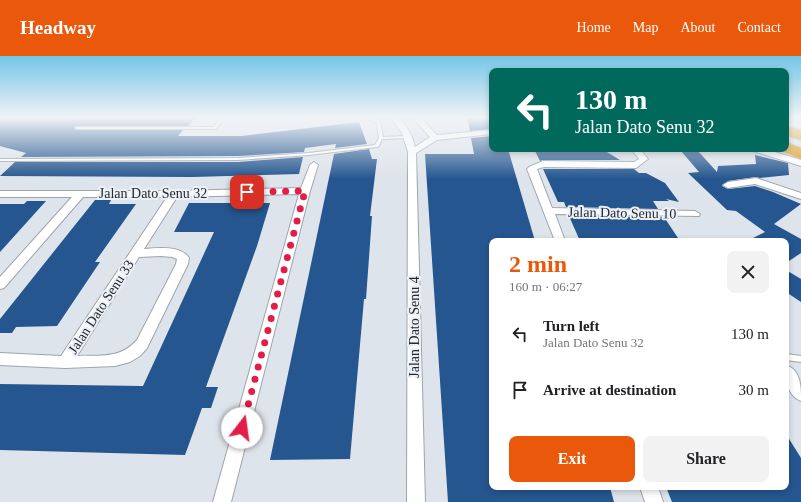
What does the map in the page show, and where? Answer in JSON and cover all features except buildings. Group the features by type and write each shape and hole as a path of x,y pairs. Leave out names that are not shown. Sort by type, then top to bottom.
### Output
{"highway":[{"path":"789,139 801,144"},
{"path":"789,148 801,153"}],"street":[{"name":"Jalan Dato Senu 4","path":"408,138 412,152 416,502"},
{"path":"412,152 435,138"},
{"path":"559,238 532,170 534,167 543,164 636,165 644,159 638,152"},
{"path":"766,152 801,163"},
{"path":"222,502 305,191 314,165"},
{"path":"728,185 756,181 801,196"},
{"name":"Jalan Dato Senu 32","path":"0,194 174,194 305,191"},
{"path":"0,286 80,194"},
{"name":"Jalan Dato Senu 33","path":"66,362 174,194"},
{"name":"Jalan Dato Senu 10","path":"548,211 695,214"},
{"name":"Jalan Dato Senu 33","path":"66,362 114,360 125,358 135,352 142,344 182,264 183,258 179,254 172,253 137,253"},
{"path":"0,359 66,362"},
{"path":"789,376 801,394"},
{"path":"650,490 654,502"}],"lane":[{"path":"0,160 246,158 309,154 377,146 381,138 386,138"},
{"path":"789,357 801,359"}],"route":[{"path":"242,428 305,191 247,192"}]}
